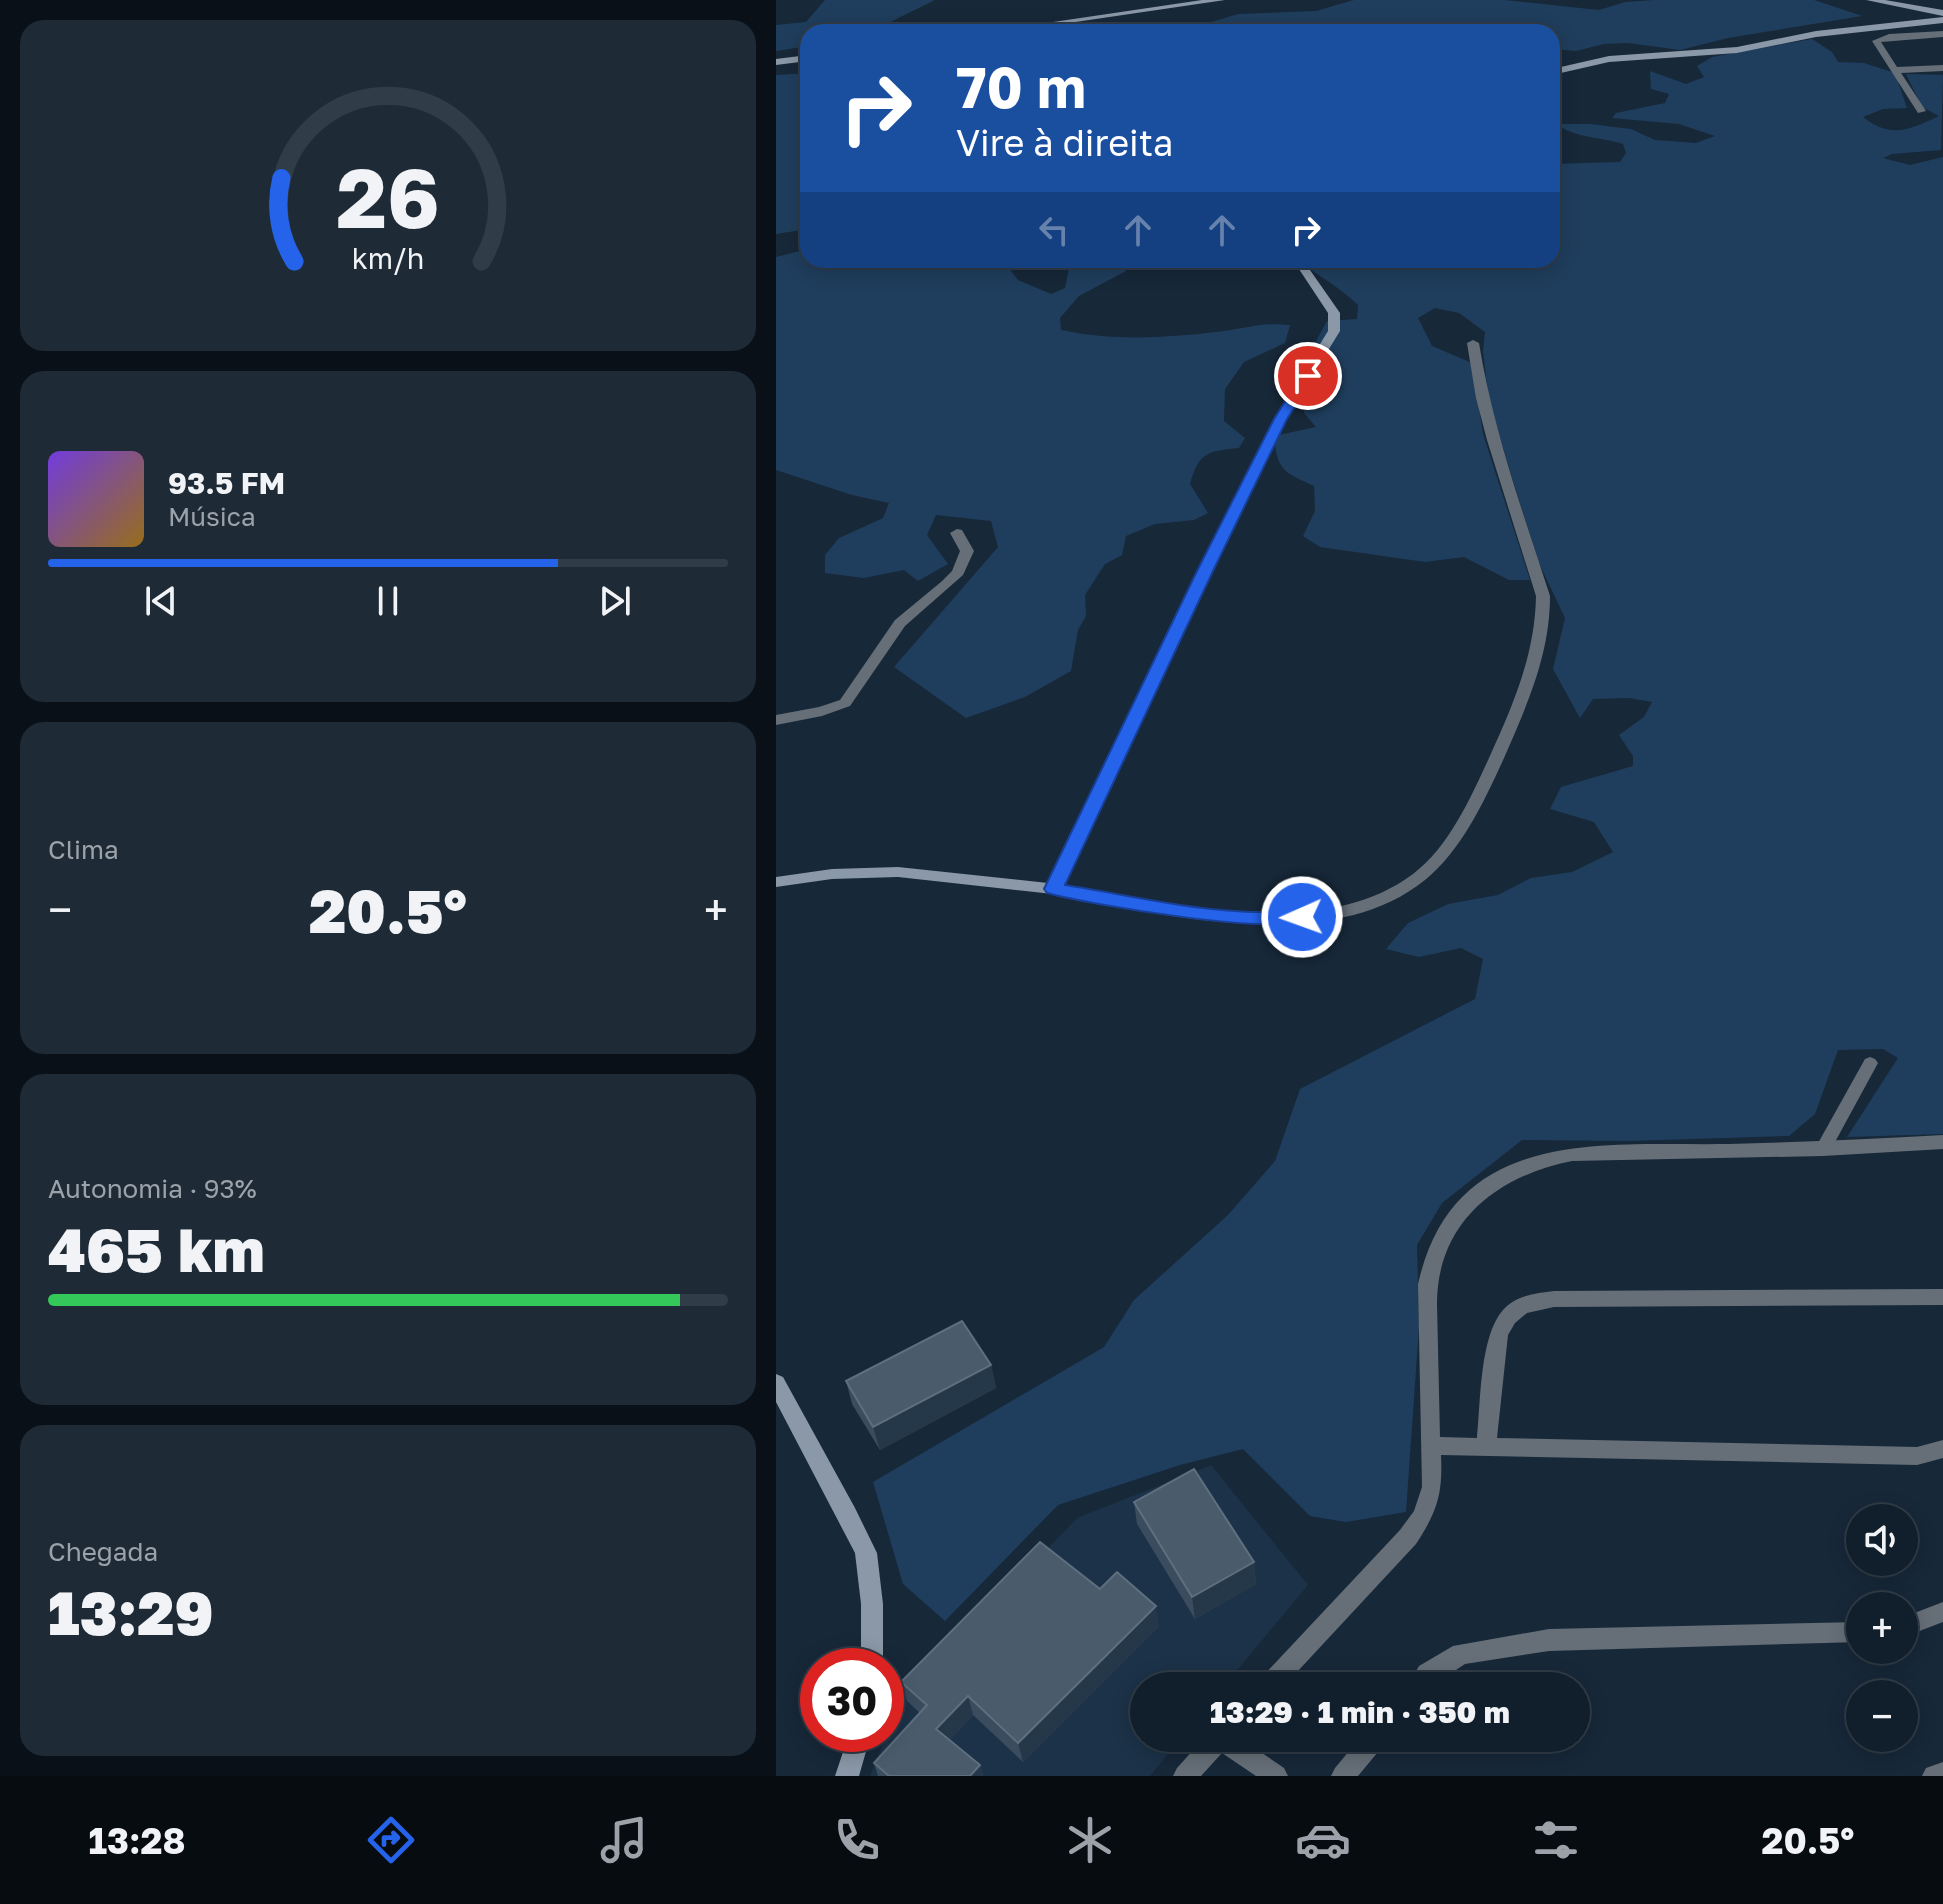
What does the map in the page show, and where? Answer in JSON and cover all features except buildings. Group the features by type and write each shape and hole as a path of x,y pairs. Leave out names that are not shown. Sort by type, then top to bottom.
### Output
{"street":[{"path":"1047,24 1221,0"},
{"path":"1870,0 1943,13"},
{"path":"1560,70 1609,59 1737,50 1844,30 1943,20"},
{"path":"1921,111 1876,41 1889,37 1943,34"},
{"path":"776,62 800,59"},
{"path":"1896,70 1943,68"},
{"path":"1053,889 1280,419 1334,331 1334,313 1303,268"},
{"path":"776,882 832,874 898,872 1053,889 1207,914 1278,919 1327,914 1381,901 1420,877 1481,795 1522,701 1545,622 1543,596 1482,398 1473,343"},
{"path":"776,720 845,703 900,623 958,572 967,551 957,533"},
{"path":"1282,1672 1408,1537 1423,1515 1432,1487 1428,1283 1450,1222 1479,1192 1512,1170 1542,1158 1572,1154 1823,1149 1943,1142"},
{"path":"1486,1448 1498,1335 1505,1318 1529,1302 1554,1299 1943,1297"},
{"path":"776,1383 866,1553 872,1604 872,1648"},
{"path":"1430,1446 1917,1456 1943,1449"},
{"path":"1918,1622 1943,1612"},
{"path":"1430,1672 1461,1654 1549,1640 1846,1632"},
{"path":"847,1776 854,1752"},
{"path":"1185,1776 1207,1752"},
{"path":"1241,1752 1276,1776"},
{"path":"1343,1776 1363,1752"},
{"path":"1934,1776 1943,1774"}],"lane":[{"path":"1823,1149 1870,1063"}],"shaded area":[{"path":"825,0 935,0 886,24 800,24 800,47 776,51 776,25 806,22"},
{"path":"1354,0 1504,0 1599,10 1625,2 1654,0 1814,0 1862,16 1728,38 1680,50 1628,43 1604,44 1576,51 1560,50 1560,24 1205,24 1238,14 1316,11"},
{"path":"1812,39 1832,52 1838,62 1864,63 1895,73 1907,108 1883,109 1863,117 1891,130 1909,128 1939,116 1922,107 1906,74 1943,75 1941,150 1892,154 1883,158 1910,165 1943,157 1943,1134 1847,1137 1898,1058 1883,1049 1838,1050 1815,1114 1789,1136 1628,1141 1522,1140 1442,1203 1417,1245 1419,1327 1406,1512 1346,1522 1310,1516 1243,1449 1180,1465 1058,1505 945,1621 903,1584 873,1482 1104,1347 1134,1300 1228,1215 1275,1161 1300,1089 1475,999 1483,959 1461,948 1419,957 1386,949 1408,923 1448,904 1498,895 1531,878 1572,872 1613,852 1594,822 1550,809 1561,787 1633,766 1633,756 1619,735 1644,717 1652,702 1629,698 1593,699 1580,718 1553,669 1565,618 1538,561 1489,403 1483,351 1485,332 1459,313 1435,308 1418,318 1432,346 1472,363 1483,434 1530,580 1509,580 1464,557 1425,562 1320,547 1303,536 1315,511 1314,486 1289,473 1280,464 1274,436 1316,427 1304,413 1307,358 1327,321 1357,319 1358,305 1309,268 1560,268 1560,164 1620,162 1626,153 1623,144 1580,135 1563,129 1560,124 1631,129 1655,140 1696,143 1715,136 1679,124 1612,118 1616,113 1665,103 1669,94 1651,89 1650,71 1686,84 1704,77 1697,66 1712,57"},
{"path":"800,74 800,230 776,234 776,75"},
{"path":"800,251 800,268 1009,268 1018,280 1051,294 1065,288 1069,268 1123,268 1126,271 1079,296 1060,318 1061,330 1080,333 1158,337 1260,325 1290,325 1285,343 1244,362 1225,389 1224,421 1245,438 1239,448 1212,452 1197,465 1190,484 1208,513 1194,520 1155,524 1126,536 1122,555 1105,564 1085,595 1086,616 1078,630 1071,671 1025,697 966,718 894,667 998,547 991,521 936,515 927,535 948,564 918,581 904,570 864,578 825,573 825,555 839,538 883,518 889,503 852,495 776,470 776,257"},
{"path":"1211,1465 1308,1585 1236,1672 1130,1672 1130,1752 1170,1752 1150,1776 870,1776 880,1752 904,1752 904,1695 1077,1518"}],"route":[{"path":"1302,917 1278,919 1207,914 1053,889 1280,419 1308,376"}]}
